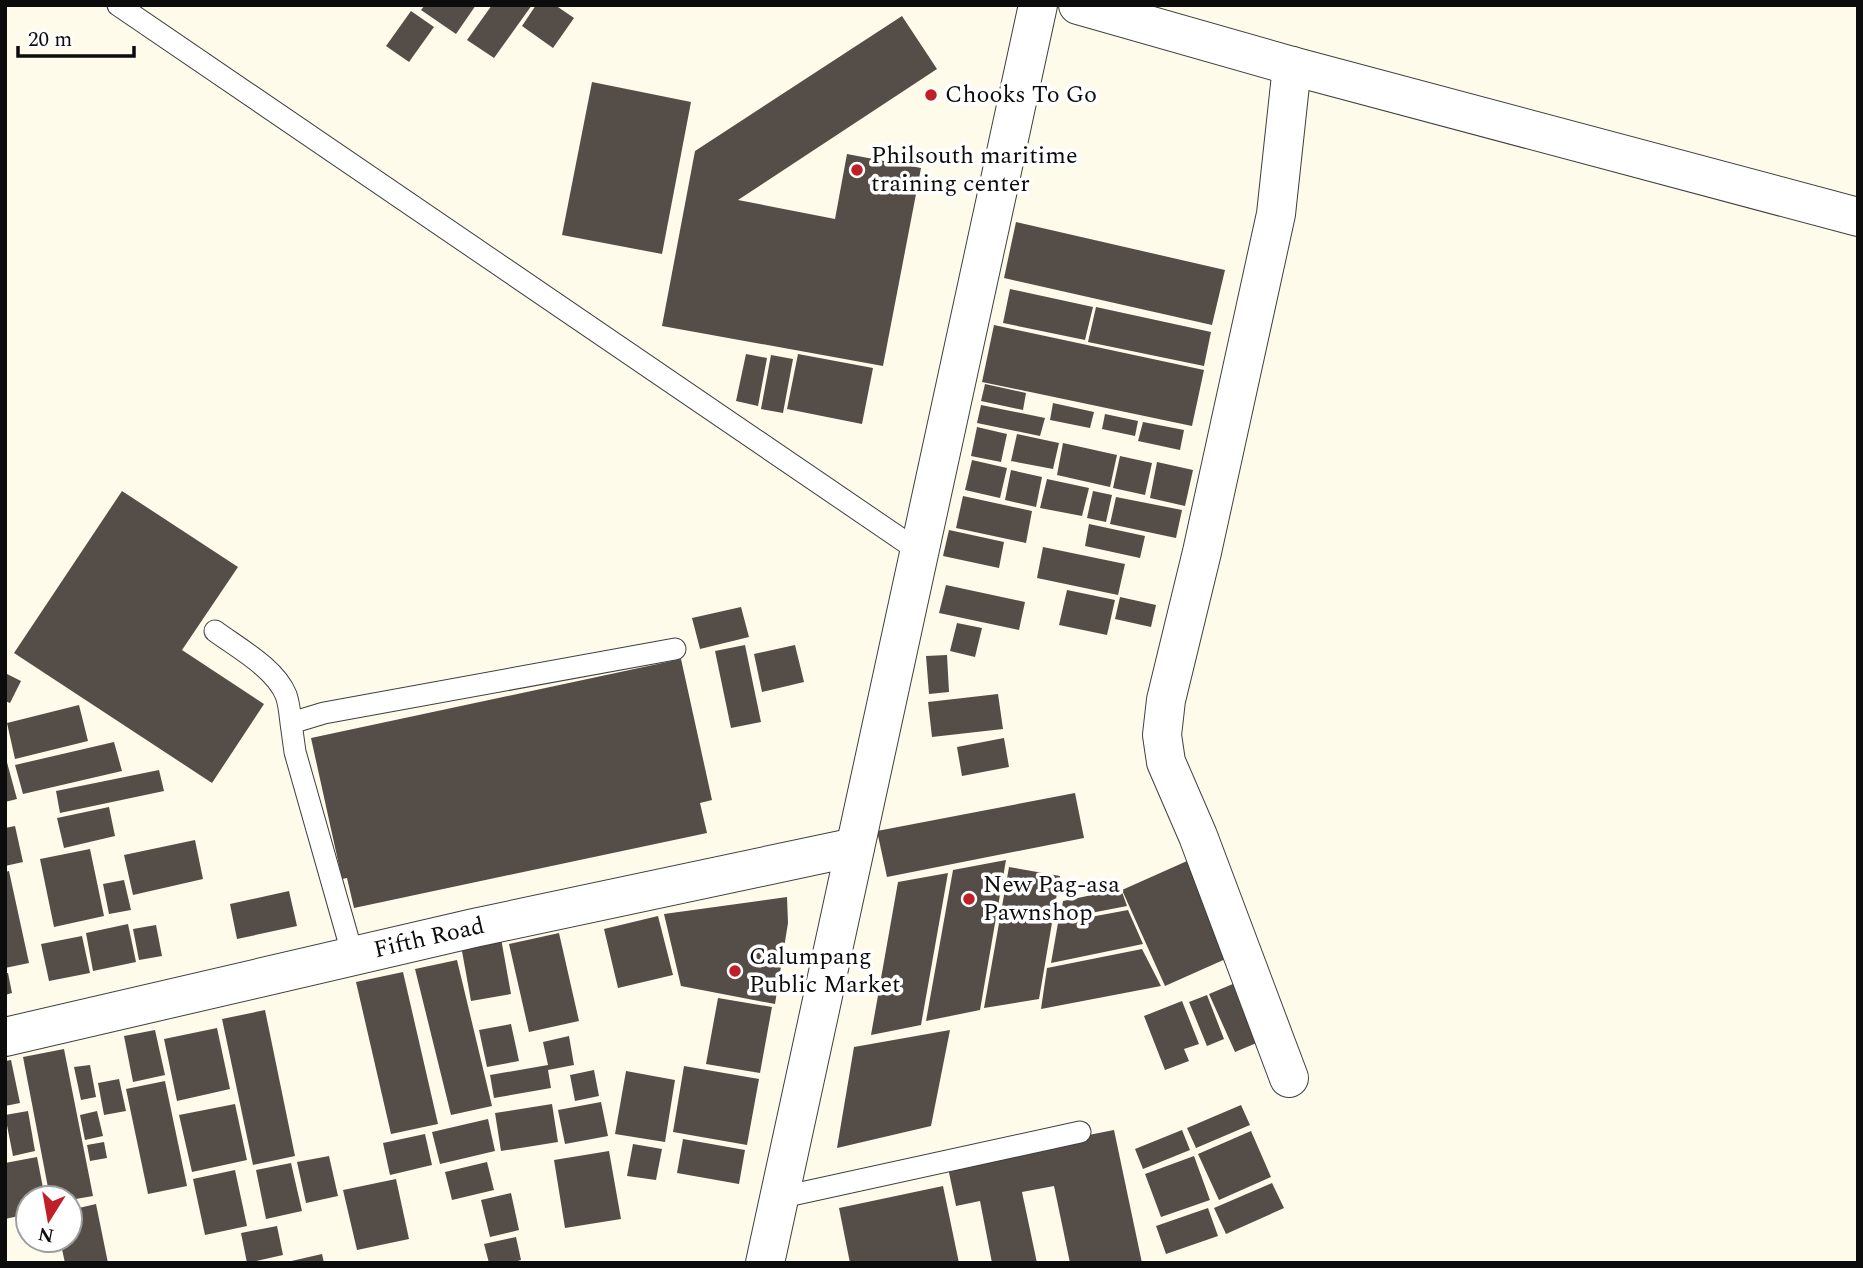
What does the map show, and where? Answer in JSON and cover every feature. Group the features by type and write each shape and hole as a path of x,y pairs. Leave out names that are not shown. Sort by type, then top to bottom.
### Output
{"street":[{"path":"760,1262 779,1198 1038,5"},
{"path":"1078,5 1292,66 1858,217"},
{"path":"1289,1078 1198,836 1166,762 1162,735 1166,700 1202,552 1276,214 1292,66"},
{"name":"Fifth Road","path":"5,1037 474,928 855,847"}],"lane":[{"path":"118,5 920,552"},
{"path":"215,631 266,669 287,696 298,763 353,956"},
{"path":"291,723 324,713 675,649"},
{"path":"779,1198 1080,1132"}],"building":[{"path":"425,5 476,5 456,34 421,10"},
{"path":"492,5 532,5 494,58 467,40"},
{"path":"536,5 555,5 574,18 553,48 522,26"},
{"path":"411,11 434,27 409,62 386,46"},
{"path":"902,16 937,69 738,200 835,219 847,154 921,168 883,366 662,326 695,151"},
{"path":"592,82 691,102 662,254 562,235"},
{"path":"1016,222 1225,270 1212,325 1004,278"},
{"path":"1010,289 1093,307 1085,340 1003,323"},
{"path":"1096,307 1211,332 1204,366 1088,342"},
{"path":"994,325 1204,370 1192,426 982,382"},
{"path":"746,354 767,358 758,406 736,401"},
{"path":"798,354 873,368 862,424 787,409"},
{"path":"771,355 793,359 783,413 761,409"},
{"path":"985,384 1026,393 1023,410 981,401"},
{"path":"1053,403 1094,412 1090,428 1050,420"},
{"path":"981,405 1045,418 1040,436 977,423"},
{"path":"1105,414 1138,421 1135,436 1102,429"},
{"path":"1143,422 1184,430 1180,450 1138,441"},
{"path":"977,427 1007,434 1001,462 971,456"},
{"path":"1017,434 1059,443 1053,469 1011,461"},
{"path":"1063,443 1117,455 1110,487 1057,475"},
{"path":"1120,456 1152,463 1145,495 1113,488"},
{"path":"972,460 1007,468 1000,498 965,490"},
{"path":"1157,462 1193,470 1185,506 1150,498"},
{"path":"1011,470 1042,477 1036,507 1005,500"},
{"path":"1047,479 1089,488 1082,516 1040,508"},
{"path":"122,491 238,567 182,650 264,704 212,783 14,653"},
{"path":"1093,491 1112,495 1106,522 1087,518"},
{"path":"963,496 1032,511 1026,543 956,528"},
{"path":"1116,497 1182,510 1176,538 1110,524"},
{"path":"1089,524 1145,536 1140,558 1085,546"},
{"path":"949,530 1004,542 999,568 943,556"},
{"path":"1043,547 1125,564 1118,595 1037,578"},
{"path":"946,585 1025,602 1019,630 939,613"},
{"path":"1067,590 1115,600 1107,635 1059,625"},
{"path":"1120,597 1156,605 1151,627 1115,619"},
{"path":"741,607 749,637 700,649 692,618"},
{"path":"957,623 982,628 975,657 950,651"},
{"path":"745,645 761,722 731,728 715,651"},
{"path":"795,645 804,682 762,692 754,654"},
{"path":"947,655 949,692 929,694 926,656"},
{"path":"681,659 712,800 700,803 707,833 354,908 347,878 342,879 311,738"},
{"path":"5,673 21,681 10,703 5,701"},
{"path":"998,694 1003,729 932,737 928,702"},
{"path":"79,705 88,741 15,759 7,723"},
{"path":"1004,738 1009,767 962,776 957,747"},
{"path":"114,742 122,771 23,794 15,765"},
{"path":"5,755 17,799 5,802"},
{"path":"159,770 164,791 60,813 56,791"},
{"path":"1075,793 1084,838 887,877 877,831"},
{"path":"109,807 115,836 64,848 57,818"},
{"path":"15,826 23,862 5,866 5,828"},
{"path":"195,840 203,879 133,895 124,855"},
{"path":"90,849 104,916 54,927 40,859"},
{"path":"1196,857 1239,953 1165,986 1122,890"},
{"path":"1006,860 980,1010 926,1021 953,870"},
{"path":"1009,867 1060,876 1039,999 984,1008"},
{"path":"9,871 29,963 5,968 5,872"},
{"path":"948,873 921,1025 871,1035 898,882"},
{"path":"124,880 131,910 109,914 103,884"},
{"path":"1121,889 1127,906 1060,919 1063,901"},
{"path":"289,891 297,926 237,939 230,904"},
{"path":"787,897 788,923 775,1004 681,986 664,914"},
{"path":"1128,910 1143,944 1051,963 1058,923"},
{"path":"658,916 673,975 618,988 604,929"},
{"path":"128,924 136,962 93,971 86,933"},
{"path":"156,925 162,956 139,960 133,929"},
{"path":"500,933 511,994 471,1001 460,940"},
{"path":"559,933 579,1021 529,1032 509,944"},
{"path":"82,936 90,973 49,981 41,944"},
{"path":"1142,949 1161,986 1041,1009 1047,968"},
{"path":"457,960 492,1106 451,1115 415,969"},
{"path":"403,972 438,1124 391,1134 356,982"},
{"path":"5,973 8,973 12,993 5,995"},
{"path":"1240,981 1266,1039 1235,1052 1209,994"},
{"path":"1207,995 1224,1039 1207,1046 1189,1002"},
{"path":"718,998 772,1007 760,1073 706,1064"},
{"path":"1182,1001 1199,1044 1184,1049 1189,1061 1165,1070 1144,1016"},
{"path":"265,1010 295,1156 253,1165 222,1019"},
{"path":"511,1024 519,1061 487,1067 479,1030"},
{"path":"217,1028 230,1089 177,1101 164,1039"},
{"path":"155,1030 165,1075 133,1082 124,1036"},
{"path":"950,1030 931,1126 837,1148 854,1047"},
{"path":"569,1036 574,1065 548,1070 551,1088 494,1098 490,1075 548,1065 543,1042"},
{"path":"64,1049 93,1196 84,1198 84,1184 47,1184 23,1057"},
{"path":"11,1060 20,1103 5,1106 5,1061"},
{"path":"90,1065 96,1097 81,1100 74,1067"},
{"path":"684,1066 759,1079 747,1145 673,1132"},
{"path":"594,1070 599,1096 575,1101 570,1075"},
{"path":"626,1071 675,1080 665,1142 615,1134"},
{"path":"119,1079 126,1111 104,1115 98,1083"},
{"path":"165,1081 187,1186 148,1194 126,1089"},
{"path":"601,1102 608,1136 565,1144 558,1110"},
{"path":"235,1104 247,1160 192,1172 179,1115"},
{"path":"552,1104 558,1142 501,1151 495,1113"},
{"path":"1241,1105 1250,1125 1196,1148 1187,1128"},
{"path":"28,1111 35,1151 13,1156 5,1115"},
{"path":"97,1111 103,1136 85,1140 80,1115"},
{"path":"488,1119 495,1151 440,1164 432,1132"},
{"path":"1114,1130 1142,1263 1070,1263 1054,1186 1022,1192 1037,1263 992,1263 980,1201 956,1206 947,1163"},
{"path":"1182,1130 1190,1150 1143,1169 1135,1149"},
{"path":"1251,1131 1271,1177 1219,1200 1198,1154"},
{"path":"425,1134 432,1165 390,1175 383,1143"},
{"path":"683,1139 745,1150 739,1184 677,1173"},
{"path":"104,1142 107,1158 90,1161 87,1145"},
{"path":"633,1144 662,1149 656,1180 627,1176"},
{"path":"609,1151 621,1219 565,1228 554,1160"},
{"path":"329,1156 338,1196 306,1203 297,1162"},
{"path":"1194,1156 1210,1200 1161,1217 1145,1174"},
{"path":"37,1157 42,1184 14,1184 14,1217 5,1219 5,1163"},
{"path":"487,1162 494,1190 452,1200 445,1172"},
{"path":"291,1163 302,1211 266,1219 256,1170"},
{"path":"235,1170 247,1226 205,1235 193,1179"},
{"path":"396,1179 409,1239 357,1250 343,1190"},
{"path":"1272,1183 1284,1208 1226,1234 1214,1208"},
{"path":"943,1186 959,1263 850,1263 839,1208"},
{"path":"511,1193 519,1230 490,1237 481,1200"},
{"path":"96,1204 108,1263 65,1263 63,1254 84,1254 84,1207"},
{"path":"1208,1208 1218,1236 1166,1254 1156,1226"},
{"path":"277,1226 283,1255 247,1263 241,1233"},
{"path":"516,1237 521,1260 489,1263 484,1244"},
{"path":"322,1254 324,1263 287,1263 287,1262"}],"place":[{"name":"Chooks To Go","path":"931,95"},
{"name":"Philsouth maritime training center","path":"857,170"},
{"name":"New Pag-asa Pawnshop","path":"969,899"},
{"name":"Calumpang Public Market","path":"735,971"}]}
